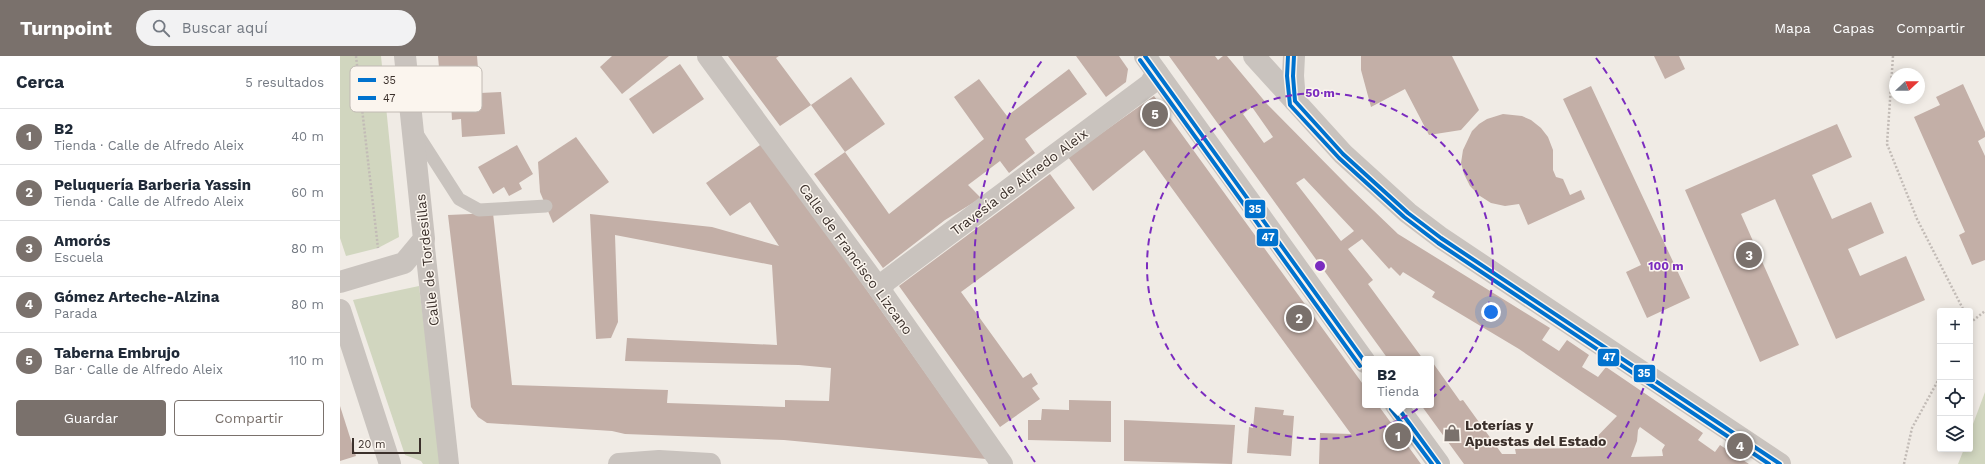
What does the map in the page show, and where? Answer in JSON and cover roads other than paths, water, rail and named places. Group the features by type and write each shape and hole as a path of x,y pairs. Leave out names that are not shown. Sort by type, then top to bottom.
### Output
{"street":[{"name":"Calle de Tordesillas","path":"405,56 406,66"},
{"name":"Calle de Francisco Lizcano","path":"708,56 880,290 1002,464"},
{"path":"1254,56 1343,154 1408,213 1441,238 1780,464"},
{"path":"1294,56 1293,76 1295,101"},
{"name":"Travesía de Alfredo Aleix","path":"880,290 886,281 1150,84 1151,65"},
{"path":"1151,65 1362,358"},
{"name":"Calle de Tordesillas","path":"411,112 449,464"},
{"path":"340,282 404,263 424,239"},
{"path":"340,310 390,464"},
{"path":"1398,408 1439,464"},
{"path":"619,464 710,464"}],"lane":[{"path":"412,125 459,199 479,210 546,206"}],"place":[{"name":"Taberna Embrujo","path":"1155,114"},
{"name":"Amorós","path":"1749,255"},
{"name":"Peluquería Barberia Yassin","path":"1299,318"},
{"name":"Loterías y Apuestas del Estado","path":"1452,433"},
{"name":"B2","path":"1398,436"},
{"name":"Gómez Arteche-Alzina","path":"1740,446"}]}
